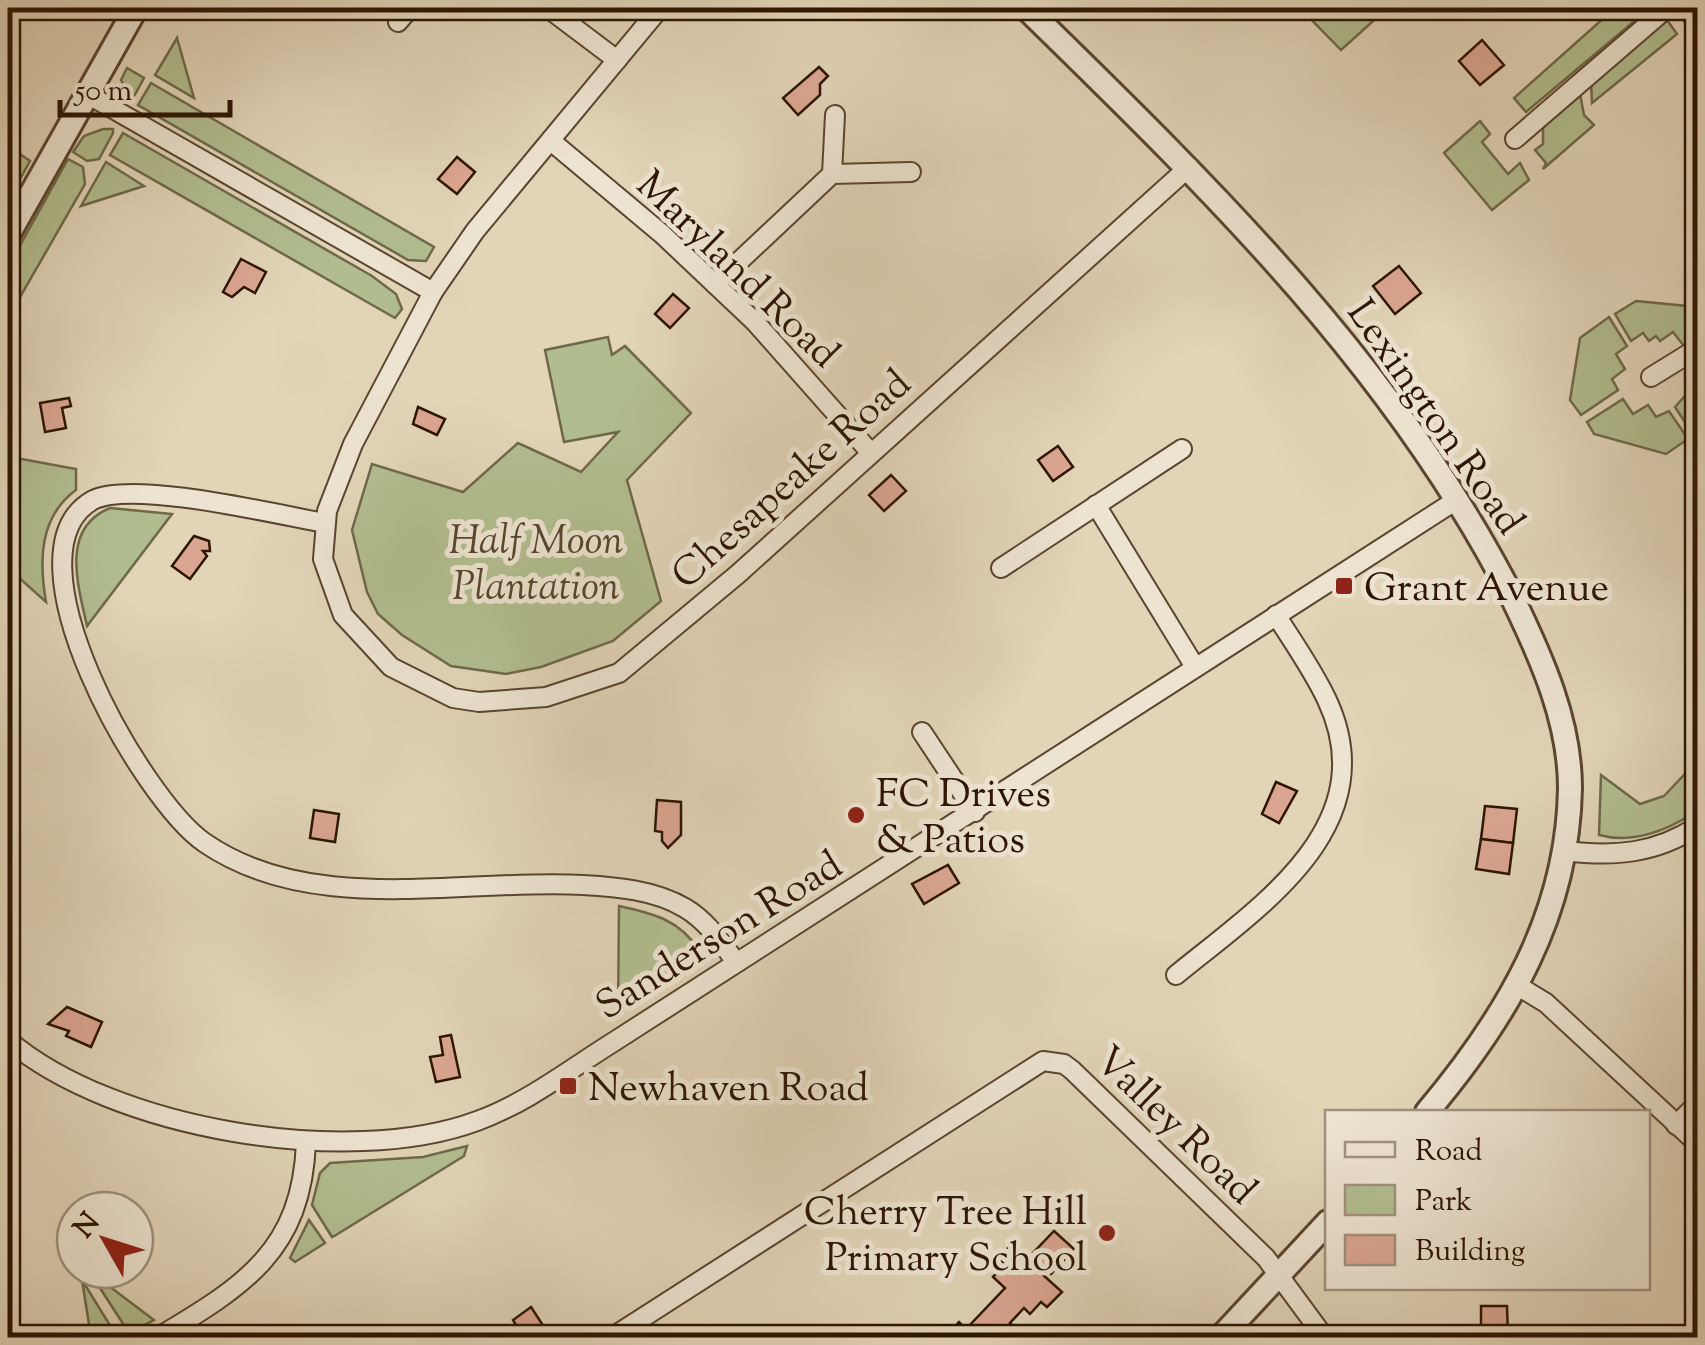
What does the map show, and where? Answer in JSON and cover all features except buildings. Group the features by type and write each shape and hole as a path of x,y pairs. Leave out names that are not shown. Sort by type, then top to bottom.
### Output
{"street":[{"path":"8,235 136,8"},
{"path":"548,8 617,60"},
{"name":"Chesapeake Road","path":"660,8 475,232 433,292 354,444 324,523 323,559 336,601 356,630 390,667 453,698 478,702 546,698 618,673 644,654 1189,167"},
{"name":"Lexington Road","path":"1026,8 1189,167 1342,340 1458,499 1523,620 1558,709 1570,785 1565,851 1555,898 1518,986 1468,1064 1429,1110"},
{"path":"1515,138 1667,8"},
{"path":"1686,8 1698,22"},
{"path":"87,94 433,292"},
{"path":"832,174 835,115"},
{"name":"Maryland Road","path":"551,141 755,322 871,452"},
{"path":"715,284 832,174 911,172"},
{"path":"1652,377 1698,348"},
{"path":"1001,568 1182,448"},
{"path":"324,523 122,494 86,504 66,527 60,566 68,624 88,687 154,792 194,835 230,858 295,879 338,885 435,888 535,882 633,890 669,900 694,914 736,962"},
{"name":"Sanderson Road","path":"8,1040 59,1077 105,1098 215,1127 306,1142 402,1140 458,1128 509,1108 976,812 1458,499"},
{"path":"1096,506 1195,667"},
{"path":"1176,975 1281,890 1327,828 1336,799 1341,753 1328,702 1276,614"},
{"path":"922,732 976,812"},
{"path":"1565,851 1598,855 1646,851 1698,826"},
{"path":"1518,986 1546,1003 1698,1144"},
{"name":"Valley Road","path":"611,1338 1043,1062 1064,1064 1072,1070 1280,1274 1325,1338"},
{"path":"1676,1124 1698,1103"},
{"path":"157,1338 249,1278 279,1246 295,1213 306,1142"},
{"path":"1220,1338 1325,1225"}],"green space":[{"path":"1300,8 1378,8 1381,14 1341,50"},
{"path":"1615,8 1650,8 1526,112 1514,98"},
{"path":"1667,20 1677,34 1592,103 1591,82"},
{"path":"177,38 194,98 155,75"},
{"path":"127,68 144,78 132,100 121,80"},
{"path":"151,83 434,247 426,261 408,260 138,105"},
{"path":"1580,94 1584,115 1594,125 1543,169 1546,163 1535,150 1543,144 1543,123"},
{"path":"1480,121 1490,134 1482,142 1508,174 1520,163 1529,180 1492,210 1444,153"},
{"path":"113,129 113,133 99,159 87,161 73,152 84,136"},
{"path":"123,133 372,276 396,294 402,309 395,318 110,155"},
{"path":"8,146 30,161 8,201"},
{"path":"68,159 83,167 85,184 8,318 8,267"},
{"path":"106,162 144,186 81,206"},
{"path":"1636,301 1697,307 1697,337 1684,346 1673,332 1660,341 1656,336 1649,341 1643,333 1631,341 1615,314"},
{"path":"1609,317 1627,346 1616,354 1625,369 1612,379 1618,390 1581,415 1570,400 1580,338"},
{"name":"Half Moon Plantation","path":"608,337 612,355 625,346 691,413 627,480 661,601 613,641 541,667 506,674 451,666 402,635 378,614 367,592 352,530 372,464 463,492 518,443 581,472 618,432 564,442 545,350"},
{"path":"1697,382 1697,433 1694,436 1675,407"},
{"path":"1623,399 1633,414 1648,405 1656,417 1669,411 1688,439 1666,454 1594,434 1587,422"},
{"path":"16,458 76,469 76,490 55,513 44,541 46,602 8,568 8,502"},
{"path":"110,508 172,514 87,626 77,576 78,543 94,517"},
{"path":"1697,761 1697,808 1693,813 1648,834 1624,838 1599,835 1601,775 1640,804 1664,796"},
{"path":"619,906 674,925 692,940 699,959 618,1014"},
{"path":"467,1146 464,1156 332,1237 312,1205 320,1173 330,1163 423,1157"},
{"path":"309,1220 325,1243 295,1262 290,1258"},
{"path":"84,1290 88,1290 117,1337 91,1337"},
{"path":"101,1290 114,1290 154,1320 129,1333"}],"place":[{"name":"Grant Avenue","path":"1344,586"},
{"name":"FC Drives & Patios","path":"856,815"},
{"name":"Newhaven Road","path":"568,1086"},
{"name":"Cherry Tree Hill Primary School","path":"1107,1233"}]}
